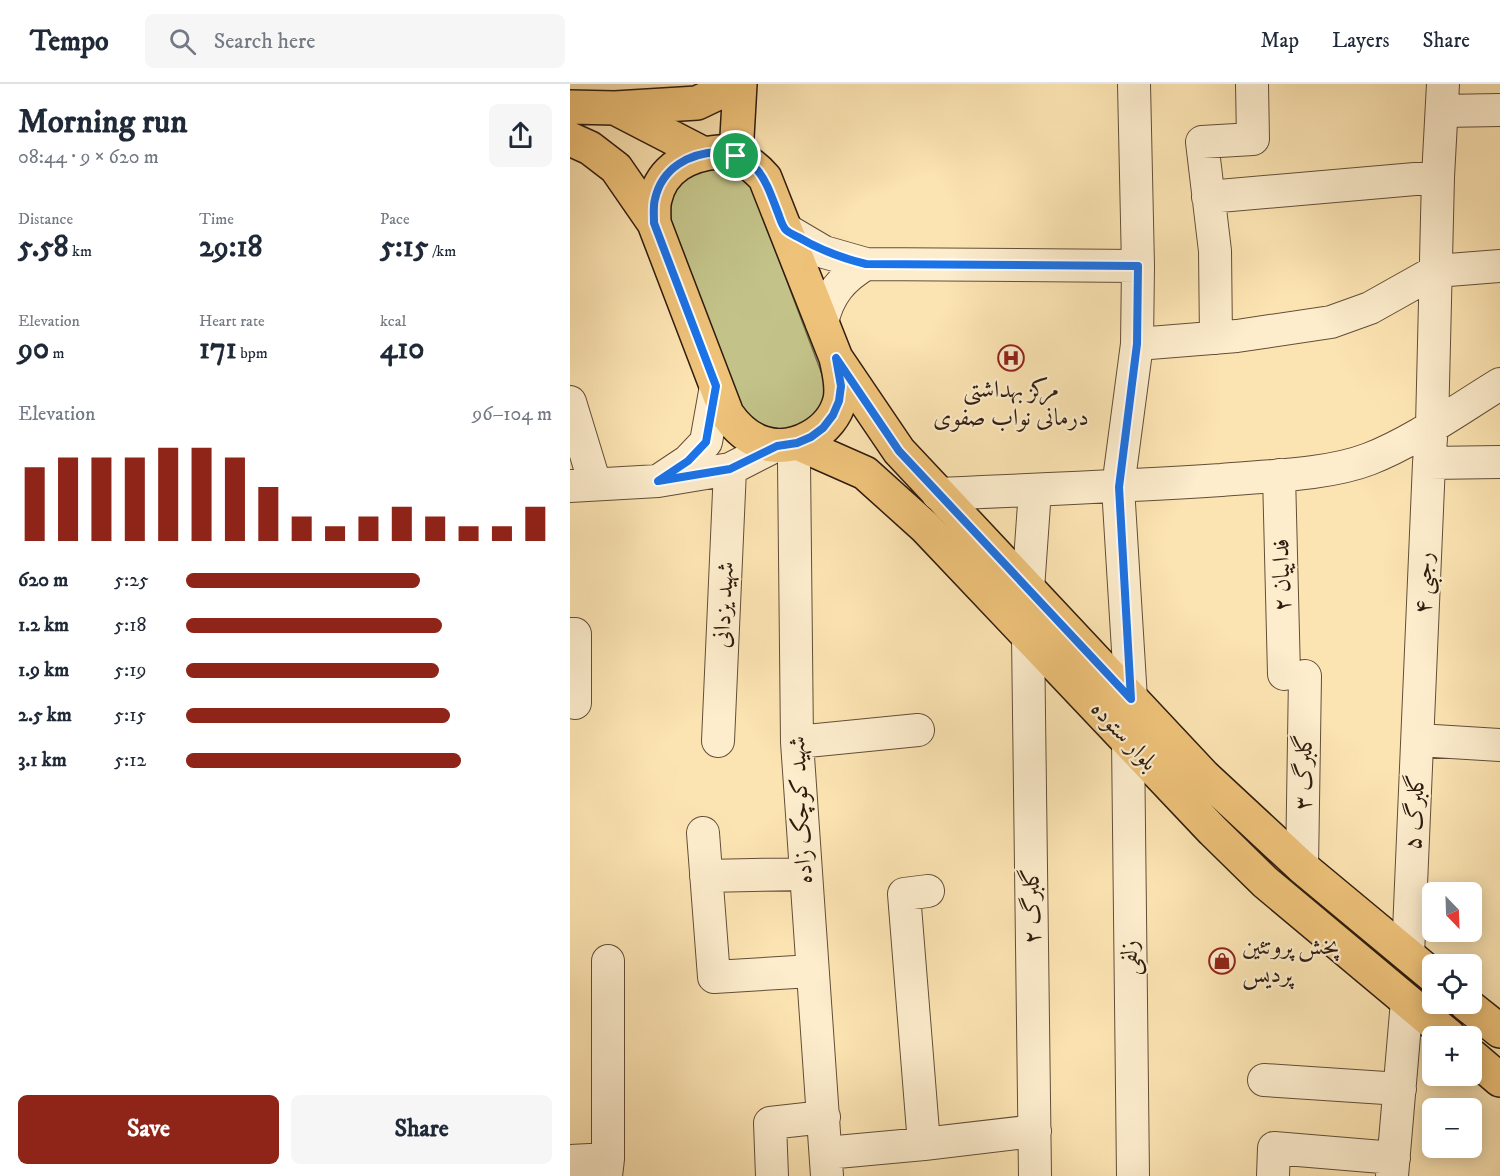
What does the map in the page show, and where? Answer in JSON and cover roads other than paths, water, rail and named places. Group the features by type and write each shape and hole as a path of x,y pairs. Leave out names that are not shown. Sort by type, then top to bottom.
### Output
{"main road":[{"path":"570,107 615,108 697,103 739,84 736,156"},
{"path":"615,108 702,153"},
{"path":"570,139 590,148 616,168 654,223"},
{"path":"654,223 655,200 660,184 671,170 685,159 702,153 719,152 736,156 750,163 765,178 836,358 841,386 839,401 833,415 823,428 811,437 787,444"},
{"name":"بلوار ستوده","path":"654,223 727,414 736,427 763,443 787,444 865,473 925,527 1213,831 1265,882 1437,1026"},
{"name":"بلوار ستوده","path":"836,358 899,451 1225,797 1302,867 1420,965"},
{"path":"1479,1014 1500,1031"},
{"path":"1482,1065 1500,1080"}],"street":[{"path":"1131,699 1119,487 1137,344 1138,266 1134,84"},
{"path":"1216,338 1215,251 1202,142 1253,139 1252,84"},
{"path":"1443,98 1500,110"},
{"name":"رجبی ۴","path":"1418,740 1432,426 1438,177 1443,98"},
{"path":"1208,198 1438,177"},
{"path":"785,229 824,252 866,264 1138,266"},
{"path":"822,323 825,308 839,284 850,273 866,264"},
{"path":"1137,344 1216,338 1331,321 1370,308 1436,271 1500,266"},
{"path":"938,494 1119,487 1279,475 1347,466 1370,459 1432,426 1500,384"},
{"path":"658,481 688,461 706,442 716,386"},
{"path":"570,402 583,485 658,481 730,469 787,444"},
{"name":"شهید کوچک زاده","path":"787,444 794,462 797,742 826,1164"},
{"path":"1429,463 1500,462"},
{"name":"شهید یزدانی","path":"718,741 730,469"},
{"name":"فداییان ۲","path":"1279,475 1295,675"},
{"path":"1028,589 1035,490"},
{"path":"570,634 576,634 575,703"},
{"name":"گلبرگ ۲","path":"1028,636 1035,1176"},
{"name":"گلبرگ ۳","path":"1295,675 1302,867"},
{"path":"797,742 918,730"},
{"name":"زلفی","path":"1128,740 1133,1176"},
{"path":"1418,740 1500,745"},
{"name":"گلبرگ ۵","path":"1418,740 1420,965"},
{"path":"703,833 714,977 812,972"},
{"path":"706,876 805,874"},
{"path":"924,1144 904,894 928,891"},
{"path":"570,1161 607,1168 608,961"},
{"path":"1273,1176 1275,1148 1393,1167 1407,1001"},
{"path":"1264,1080 1400,1089"},
{"path":"772,1176 770,1123 824,1117"},
{"path":"826,1164 924,1144 1035,1131"}],"place":[{"name":"مرکز بهداشتی درمانی نواب صفوی","path":"1011,358"},
{"name":"پخش پروتئین پردیس","path":"1222,961"}]}
